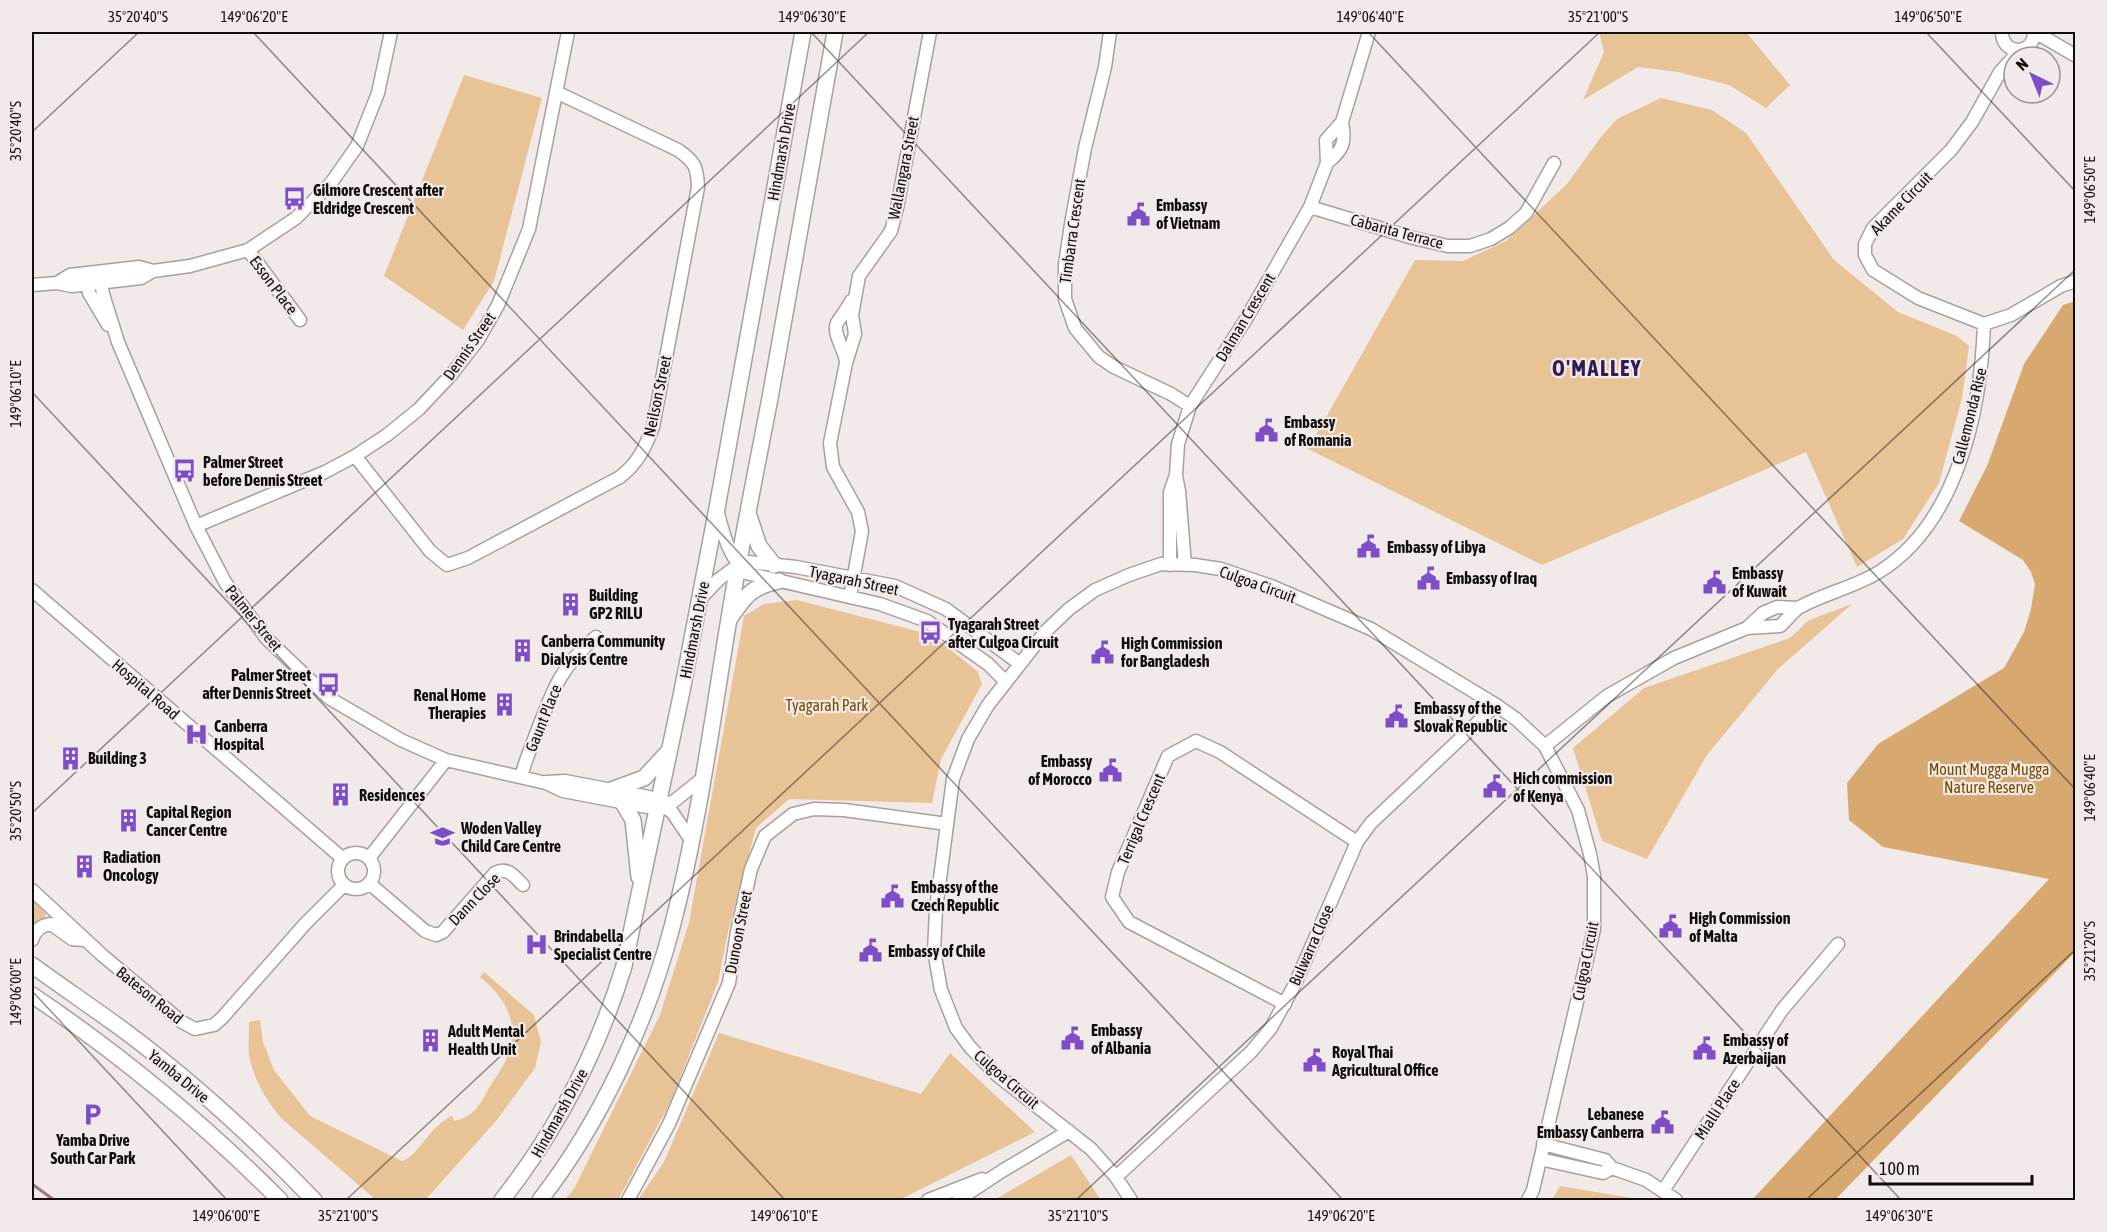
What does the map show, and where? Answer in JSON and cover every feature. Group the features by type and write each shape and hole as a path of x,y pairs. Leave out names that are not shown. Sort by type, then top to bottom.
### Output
{"main road":[{"name":"Hindmarsh Drive","path":"502,1200 529,1166 579,1084 617,989 641,892 682,691 802,32"},
{"name":"Hindmarsh Drive","path":"540,1200 563,1171 606,1097 648,1001 672,929 703,778 738,565 835,32"},
{"path":"748,513 759,546 774,565"},
{"path":"729,620 752,590 779,581"},
{"path":"610,790 644,778 668,752"},
{"path":"623,803 633,820 641,892"},
{"name":"Yamba Drive","path":"32,966 122,1029 171,1068 243,1131 314,1200"},
{"name":"Yamba Drive","path":"32,994 150,1080 228,1149 280,1200"}],"street":[{"path":"32,285 57,283 72,286 86,279 139,267 153,271 190,266 248,250 296,218 331,183 357,146 378,93 391,32"},
{"name":"Dennis Street","path":"196,526 325,471 355,456 387,435 411,416 451,375 478,340 498,305 529,229 567,32"},
{"name":"Wallangara Street","path":"850,597 862,531 858,512 833,467 830,443 846,363 855,334 852,315 859,276 891,231 930,32"},
{"name":"Timbarra Crescent","path":"1110,32 1105,67 1085,148 1072,218 1065,264 1065,299 1075,328 1099,357 1190,406"},
{"name":"Dalman Crescent","path":"1185,565 1176,475 1178,444 1190,406 1246,319 1310,207 1327,163 1342,147 1344,137 1342,122 1369,32"},
{"path":"2027,45 2034,36 2034,32 2076,56"},
{"name":"Akame Circuit","path":"1984,324 1918,298 1873,270 1865,255 1865,244 1868,235 1884,215 1951,150 1972,122 2000,72 2002,36"},
{"path":"2042,45 2053,43"},
{"name":"Neilson Street","path":"355,456 430,551 447,565 468,558 620,477 634,466 645,448 655,416 698,187 697,171 692,160 678,150 556,92"},
{"name":"Cabarita Terrace","path":"1310,207 1413,238 1448,246 1470,246 1491,239 1509,228 1526,213 1554,163"},
{"name":"Esson Place","path":"248,250 300,320"},
{"name":"Palmer Street","path":"100,277 118,342 196,526 225,582 266,638 317,687 370,723 446,760 546,783 563,791 647,807 673,802 703,778"},
{"name":"Palmer Street","path":"86,279 89,293 118,342"},
{"path":"1984,324 2011,315 2061,286 2076,280"},
{"name":"Wallangara Street","path":"846,363 844,349 836,333 836,326 855,295"},
{"name":"Callemonda Rise","path":"1545,746 1607,696 1674,658 1747,628 1780,626 1798,608 1879,572 1904,552 1942,505 1968,432 1980,380 1984,324"},
{"name":"Dalman Crescent","path":"1170,565 1170,492 1176,475"},
{"path":"699,600 718,580 738,565 725,543 717,508"},
{"name":"Tyagarah Street","path":"1006,682 988,664 927,621 880,604 746,573 738,565 749,562 796,567 895,586 946,609 1020,664"},
{"name":"Culgoa Circuit","path":"1131,1200 1116,1177 1091,1149 997,1075 970,1047 956,1028 941,990 934,951 936,909 953,779 968,739 988,705 1046,631 1069,609 1095,590 1161,564 1221,569 1271,586 1371,629 1497,705 1545,746 1578,810 1590,854 1594,876 1594,929 1533,1190 1528,1200"},
{"name":"Hospital Road","path":"32,590 342,858"},
{"name":"Callemonda Rise","path":"1747,628 1763,613 1777,607 1798,608"},
{"name":"Gaunt Place","path":"521,777 549,696 565,669 596,637"},
{"name":"Bulwarra Close","path":"1116,1177 1251,1052 1271,1028 1285,1004 1357,842 1371,823 1497,705"},
{"name":"Terrigal Crescent","path":"1285,1004 1129,922 1112,897 1118,872 1168,756 1196,741 1220,752 1357,842"},
{"path":"369,858 446,760"},
{"name":"Palmer Street","path":"546,783 565,781 649,797 672,812 691,840"},
{"name":"Dunoon Street","path":"628,1200 669,1124 729,983 751,868 765,836 793,814 814,809 844,810 947,824"},
{"path":"359,852 369,858 374,873 365,887 354,889 344,885 337,875 342,858 347,854 359,852"},
{"name":"Dann Close","path":"369,883 432,935 443,932 501,869 506,870 523,885"},
{"name":"Bateson Road","path":"32,890 86,940 182,1022 195,1029 214,1025 222,1018 305,924 344,885"},
{"path":"32,940 37,929 51,924 72,939 86,940"},
{"name":"Mialli Place","path":"1663,1191 1782,1010 1838,944"},
{"path":"958,1200 1069,1131"},
{"path":"1544,1144 1605,1160 1612,1168 1646,1180 1676,1200"},
{"path":"1540,1159 1603,1173 1612,1168"},
{"path":"928,1200 1002,1171"}],"green space":[{"path":"1599,32 1746,32 1790,85 1766,108 1729,85 1678,72 1638,67 1583,100 1604,52"},
{"path":"464,75 542,98 494,281 463,330 384,276"},
{"path":"1661,98 1712,110 1746,133 1834,260 1898,312 1957,336 1969,346 1962,398 1939,483 1903,539 1857,567 1806,452 1542,565 1308,449 1415,260 1463,261 1506,241 1567,184 1617,119"},
{"name":"Mount Mugga Mugga Nature Reserve","path":"2075,301 2075,952 1835,1200 1752,1200 2049,879 1883,847 1849,820 1847,783 1878,744 2004,668 2024,632 2035,584 2031,572 2023,560 1959,521 1987,466 2024,364 2063,305"},
{"name":"Tyagarah Park","path":"797,600 932,635 977,671 982,684 941,759 932,803 789,799 756,828 728,932 718,982 670,1103 618,1200 565,1200 574,1189 660,1015 689,923 744,616 764,604"},
{"path":"1852,604 1778,669 1707,755 1647,859 1602,841 1573,748 1644,688 1790,638 1809,620"},
{"path":"32,899 46,914 32,929"},
{"path":"484,972 534,1015 541,1042 535,1068 496,1121 425,1200 376,1200 281,1118 270,1104 251,1064 249,1022 260,1020 263,1042 274,1070 310,1116 402,1161 413,1154 444,1121 452,1116 454,1121 461,1119 472,1113 506,1059 511,1043 511,1022 497,993 480,977"},
{"path":"719,1033 921,1094 950,1053 1035,1132 899,1200 638,1200 664,1162"},
{"path":"1071,1155 1101,1200 994,1200"},
{"path":"1560,1186 1644,1200 1552,1200"}],"waterway":[{"path":"32,1184 54,1200"}],"place":[{"name":"Gilmore Crescent after Eldridge Crescent","path":"295,199"},
{"name":"Embassy of Vietnam","path":"1138,214"},
{"name":"Embassy of Romania","path":"1266,431"},
{"name":"Palmer Street before Dennis Street","path":"185,471"},
{"name":"Embassy of Libya","path":"1369,547"},
{"name":"Embassy of Iraq","path":"1428,578"},
{"name":"Embassy of Kuwait","path":"1714,582"},
{"name":"Building GP2 RILU","path":"571,604"},
{"name":"Tyagarah Street after Culgoa Circuit","path":"930,633"},
{"name":"Canberra Community Dialysis Centre","path":"523,650"},
{"name":"High Commission for Bangladesh","path":"1103,652"},
{"name":"Palmer Street after Dennis Street","path":"329,684"},
{"name":"Renal Home Therapies","path":"504,704"},
{"name":"Embassy of the Slovak Republic","path":"1396,717"},
{"name":"Canberra Hospital","path":"196,735"},
{"name":"Building 3","path":"70,758"},
{"name":"Embassy of Morocco","path":"1110,770"},
{"name":"Hich commission of Kenya","path":"1495,787"},
{"name":"Residences","path":"341,795"},
{"name":"Capital Region Cancer Centre","path":"128,821"},
{"name":"Woden Valley Child Care Centre","path":"443,837"},
{"name":"Radiation Oncology","path":"85,866"},
{"name":"Embassy of the Czech Republic","path":"893,896"},
{"name":"High Commission of Malta","path":"1671,927"},
{"name":"Brindabella Specialist Centre","path":"536,945"},
{"name":"Embassy of Chile","path":"870,951"},
{"name":"Embassy of Albania","path":"1073,1039"},
{"name":"Adult Mental Health Unit","path":"430,1040"},
{"name":"Embassy of Azerbaijan","path":"1705,1049"},
{"name":"Royal Thai Agricultural Office","path":"1314,1061"},
{"name":"Yamba Drive South Car Park","path":"93,1115"},
{"name":"Lebanese Embassy Canberra","path":"1662,1123"}],"district":[{"name":"O'MALLEY","path":"1597,368"}]}
